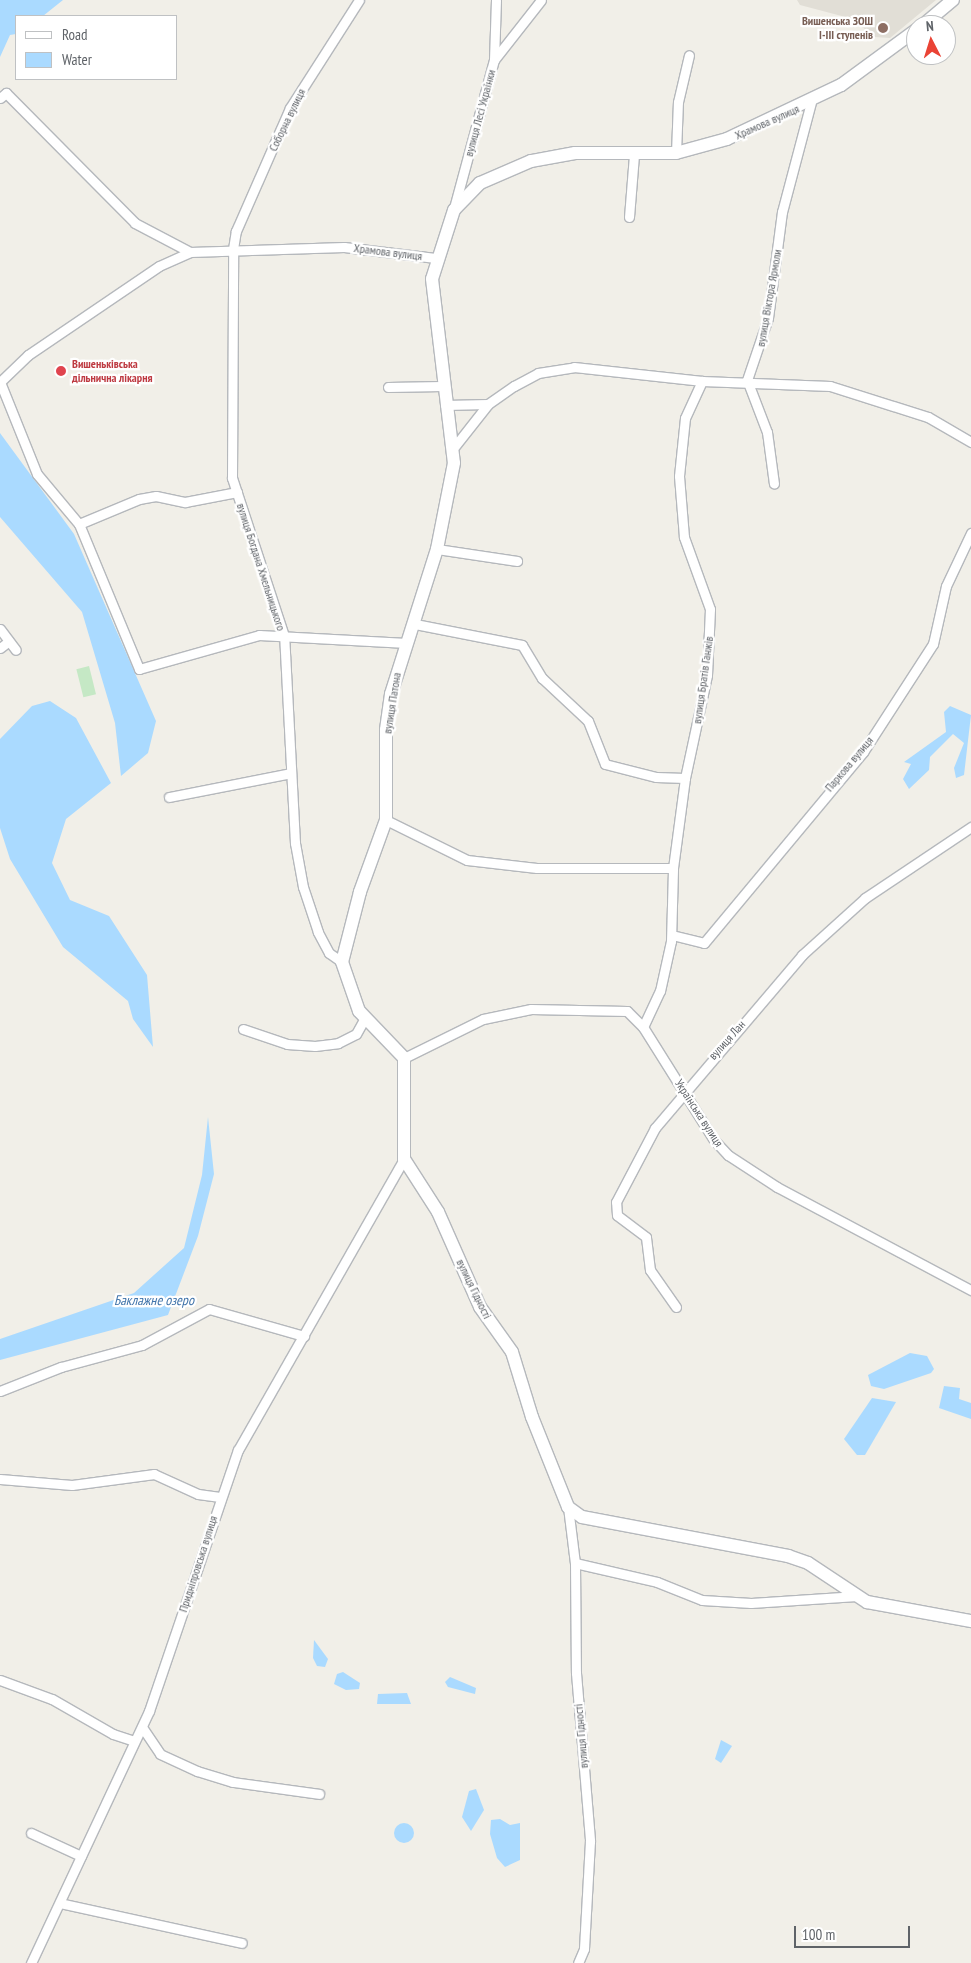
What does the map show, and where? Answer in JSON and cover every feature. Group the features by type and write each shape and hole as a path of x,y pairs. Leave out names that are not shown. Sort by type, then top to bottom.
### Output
{"street":[{"name":"Соборна вулиця","path":"233,249 236,231 290,108 359,0"},
{"path":"494,60 496,0"},
{"name":"вулиця Лесі Українки","path":"454,210 494,60 541,0"},
{"path":"935,15 953,0"},
{"name":"Храмова вулиця","path":"0,382 28,355 159,266 190,252 233,249 344,247 435,258 454,210 480,183 531,162 574,153 634,155 676,152 728,139 811,102 906,37"},
{"path":"676,152 678,102 688,55"},
{"path":"0,98 6,93 134,223 190,252"},
{"name":"вулиця Віктора Ярмоли","path":"747,380 766,326 782,212 811,102"},
{"path":"629,217 634,155"},
{"name":"вулиця Богдана Хмельницького","path":"233,249 232,478 284,636 291,773 303,887 318,932 329,952 342,962"},
{"name":"вулиця Патона","path":"342,962 360,892 386,820 386,730 407,644 415,624 437,549 455,446 442,386 432,297 435,258"},
{"path":"445,405 488,404 526,379 555,368 607,368 702,381 747,380 830,386 928,417 971,442"},
{"path":"747,380 767,432 774,484"},
{"name":"вулиця Братів Ганжів","path":"643,1027 660,990 672,935 673,868 685,778 707,675 711,624 706,593 684,537 679,476 685,418 702,381"},
{"path":"0,382 37,474 80,524 139,669 258,635 407,644"},
{"path":"388,387 442,386"},
{"name":"вулиця Патона","path":"455,446 488,404"},
{"path":"80,524 140,498 156,496 185,502 237,492"},
{"name":"Паркова вулиця","path":"672,935 704,943 863,752 933,644 946,586 971,533"},
{"path":"437,549 517,561"},
{"path":"415,624 522,644 542,678 588,721 605,764 656,776 685,778"},
{"path":"0,629 16,650"},
{"path":"0,648 9,641"},
{"path":"169,797 291,773"},
{"path":"386,820 467,860 537,868 673,868"},
{"name":"вулиця Лан","path":"676,1307 650,1270 646,1236 617,1215 616,1202 655,1128 686,1089 802,955 865,898 971,827"},
{"path":"342,962 352,998 365,1018 404,1058 404,1158"},
{"name":"Українська вулиця","path":"404,1058 483,1019 531,1009 627,1011 643,1027 655,1051 686,1089 714,1140 728,1156 777,1187 971,1290"},
{"path":"243,1028 287,1044 315,1046 338,1043 356,1034 365,1018"},
{"name":"Придніпровська вулиця","path":"32,1963 132,1740 142,1727 220,1496 238,1450 304,1336 390,1176 404,1158"},
{"name":"вулиця Гідності","path":"404,1158 438,1212 480,1307 512,1352 532,1417 568,1507 575,1563 576,1673 590,1841 584,1949 578,1963"},
{"path":"0,1391 61,1367 142,1345 209,1309 304,1336"},
{"path":"0,1478 72,1485 154,1474 198,1494 220,1496"},
{"path":"568,1507 582,1517 788,1556 808,1563 867,1602 971,1621"},
{"path":"575,1563 657,1582 702,1600 751,1603 857,1596"},
{"path":"0,1680 52,1699 112,1734 132,1740"},
{"path":"142,1727 160,1754 197,1771 233,1782 319,1794"},
{"path":"31,1833 81,1856"},
{"path":"60,1903 242,1943"}],"shaded area":[{"name":"Вишенська ЗОШ І-ІІІ ступенів","path":"797,0 936,0 918,15 906,15 906,25 890,38 874,37 853,19 800,5"}],"green space":[{"path":"89,666 96,694 83,697 76,669"}],"water":[{"path":"0,0 63,0 44,15 15,15 15,34 10,35 0,57"},
{"path":"0,433 74,534 156,721 148,753 121,776 115,723 82,612 0,517"},
{"path":"50,701 76,718 111,783 66,819 52,863 70,900 109,916 147,975 153,1047 133,1019 128,1001 63,947 10,859 0,828 0,739 32,706"},
{"path":"950,706 971,715 964,775 956,778 954,768 964,743 953,734 930,757 929,770 909,789 903,779 911,764 904,762 946,732 944,712"},
{"name":"Баклажне озеро","path":"208,1117 214,1174 198,1236 168,1315 0,1360 0,1339 134,1293 184,1248 202,1175"},
{"path":"910,1353 927,1356 934,1369 931,1373 884,1389 871,1386 868,1375"},
{"path":"944,1386 960,1388 959,1399 971,1403 971,1419 939,1408"},
{"path":"872,1398 896,1402 865,1455 857,1455 844,1439"},
{"path":"314,1640 328,1659 325,1667 317,1666 313,1658"},
{"path":"343,1672 360,1683 359,1689 346,1690 334,1684 337,1674"},
{"path":"450,1677 476,1688 475,1694 448,1687 445,1682"},
{"path":"407,1693 411,1704 377,1704 378,1694"},
{"path":"721,1740 732,1746 721,1763 715,1759"},
{"path":"476,1789 484,1810 471,1831 462,1817 469,1791"},
{"path":"500,1819 510,1825 520,1823 520,1860 505,1867 497,1858 490,1834 491,1820"},
{"path":"404,1823 411,1826 414,1833 411,1840 404,1843 397,1840 394,1833 397,1826"}],"place":[{"name":"Вишенська ЗОШ І-ІІІ ступенів","path":"883,28"},
{"name":"Вишеньківська дільнична лікарня","path":"61,371"}]}
